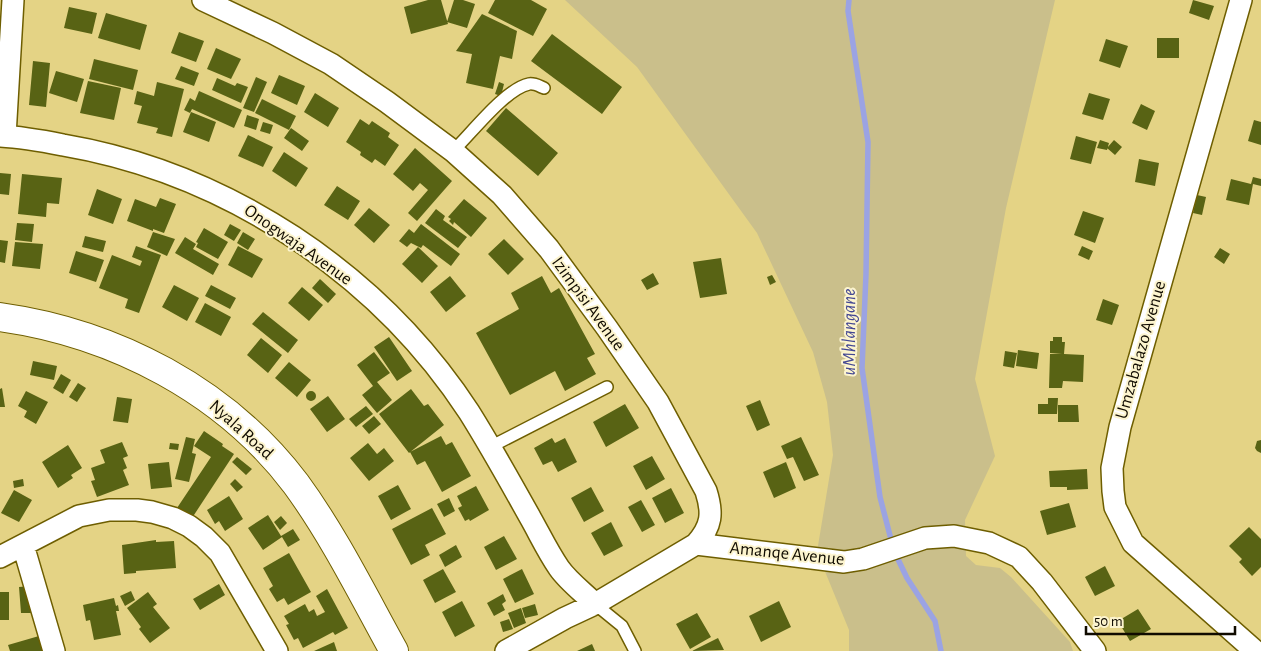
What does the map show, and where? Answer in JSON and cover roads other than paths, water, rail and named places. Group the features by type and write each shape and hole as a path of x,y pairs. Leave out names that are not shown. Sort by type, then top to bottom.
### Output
{"street":[{"path":"2,136 13,0"},
{"name":"Izimpisi Avenue","path":"203,0 273,33 331,64 387,102 453,151 502,195 548,249 607,328 658,402 706,491 711,506 710,520 705,533 696,544 595,604 565,618 506,651"},
{"name":"Umzabalazo Avenue","path":"1241,0 1120,427 1112,476 1115,507 1133,543 1255,651"},
{"name":"Onogwaja Avenue","path":"2,136 101,151 144,164 209,190 245,207 274,224 353,281 414,341 445,380 468,411 490,447 559,569 595,604"},
{"name":"Nyala Road","path":"0,317 48,327 95,340 138,357 180,380 227,412 256,438 276,460 319,516 394,651"},
{"path":"0,557 78,516 109,510 152,512 173,518 189,526 204,537 220,553 277,651"},
{"name":"Amanqe Avenue","path":"696,544 844,562 863,559 925,538 954,536 989,543 1019,557 1042,582 1095,651"},
{"path":"23,545 54,651"}],"lane":[{"path":"453,151 488,114 516,90 530,84 544,88"},
{"path":"490,447 607,386"},
{"path":"595,604 622,626 635,651"}],"waterway":[{"name":"uMhlangane","path":"849,0 848,11 868,142 866,274 862,368 880,497 894,551 907,578 935,621 941,651"}]}
